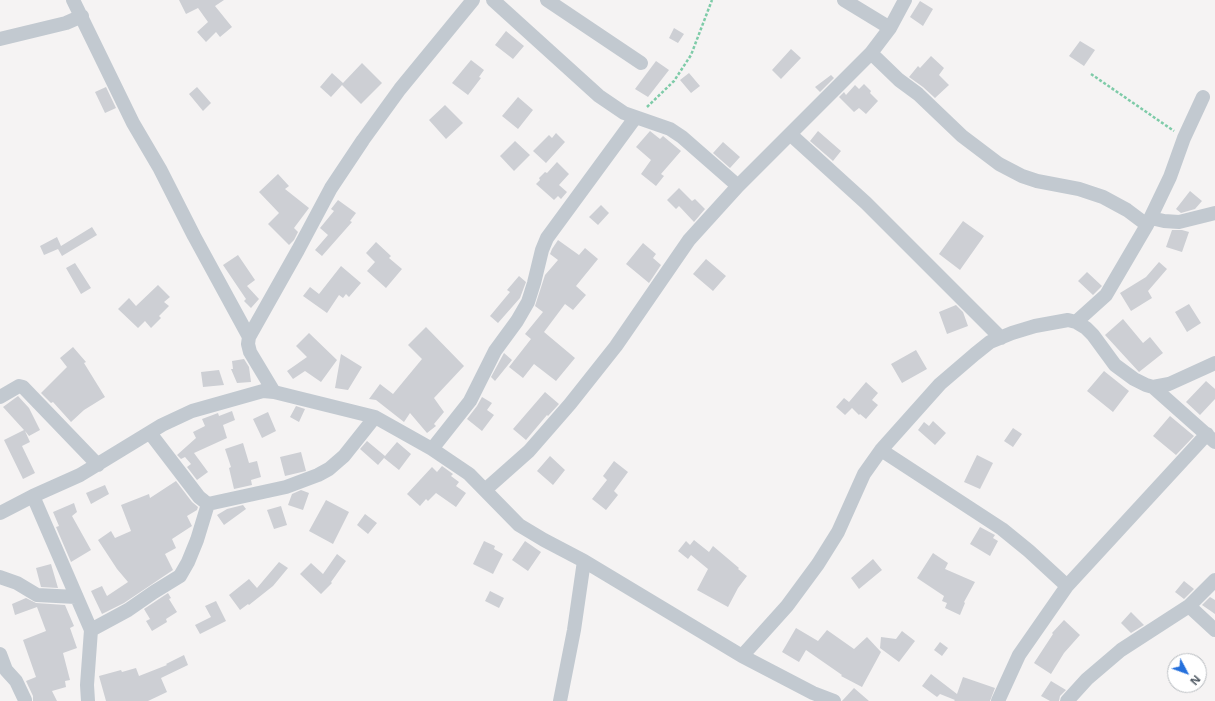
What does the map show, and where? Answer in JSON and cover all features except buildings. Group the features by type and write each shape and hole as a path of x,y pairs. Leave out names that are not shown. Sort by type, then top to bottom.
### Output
{"street":[{"path":"73,0 133,123 160,168 194,236 248,337 250,352 274,392"},
{"path":"248,337 298,250 331,188 363,140 400,89 473,0"},
{"path":"493,0 599,96 624,113 670,129 682,137 738,186"},
{"path":"547,0 641,62"},
{"path":"844,0 890,28"},
{"path":"485,490 529,450 570,404 616,346 689,240 738,186 871,53 890,28 905,0"},
{"path":"0,39 66,23 82,16"},
{"path":"871,53 899,80 918,94 962,136 999,164 1022,176 1037,182 1079,189 1103,196 1149,222 1179,222 1215,213"},
{"path":"1076,322 1106,295 1149,222 1170,177 1184,138 1203,97"},
{"path":"432,449 470,401 495,351 517,321 528,302 542,250 547,238 635,118"},
{"path":"790,134 866,203 1001,338"},
{"path":"742,656 787,606 818,564 838,532 864,474 881,450 940,384 990,342 1035,326 1068,320 1076,322 1086,328 1115,365 1134,379 1153,387 1211,438 1067,586 1019,655 998,701"},
{"path":"1153,387 1168,384 1215,363"},
{"path":"0,397 19,386 23,387 98,465"},
{"path":"0,514 33,496 75,478 162,425 201,408 263,391 274,392 375,418 432,449 469,474 519,525 584,561 742,656 813,693 834,701"},
{"path":"150,433 199,497 208,504 286,487 318,475 329,469 344,456 375,418"},
{"path":"881,450 1002,530 1029,551 1067,586"},
{"path":"33,496 91,630 87,685 88,701"},
{"path":"91,630 128,610 180,576 188,562 197,540 208,504"},
{"path":"560,701 574,630 584,561"},
{"path":"0,577 17,583 37,595 76,597"},
{"path":"1067,701 1088,679 1121,650 1189,606 1215,580"},
{"path":"1189,606 1215,630"},
{"path":"0,654 6,670 16,682 25,700"}],"path":[{"path":"635,118 674,81 691,55 712,0"},
{"path":"1091,74 1184,138"}]}
